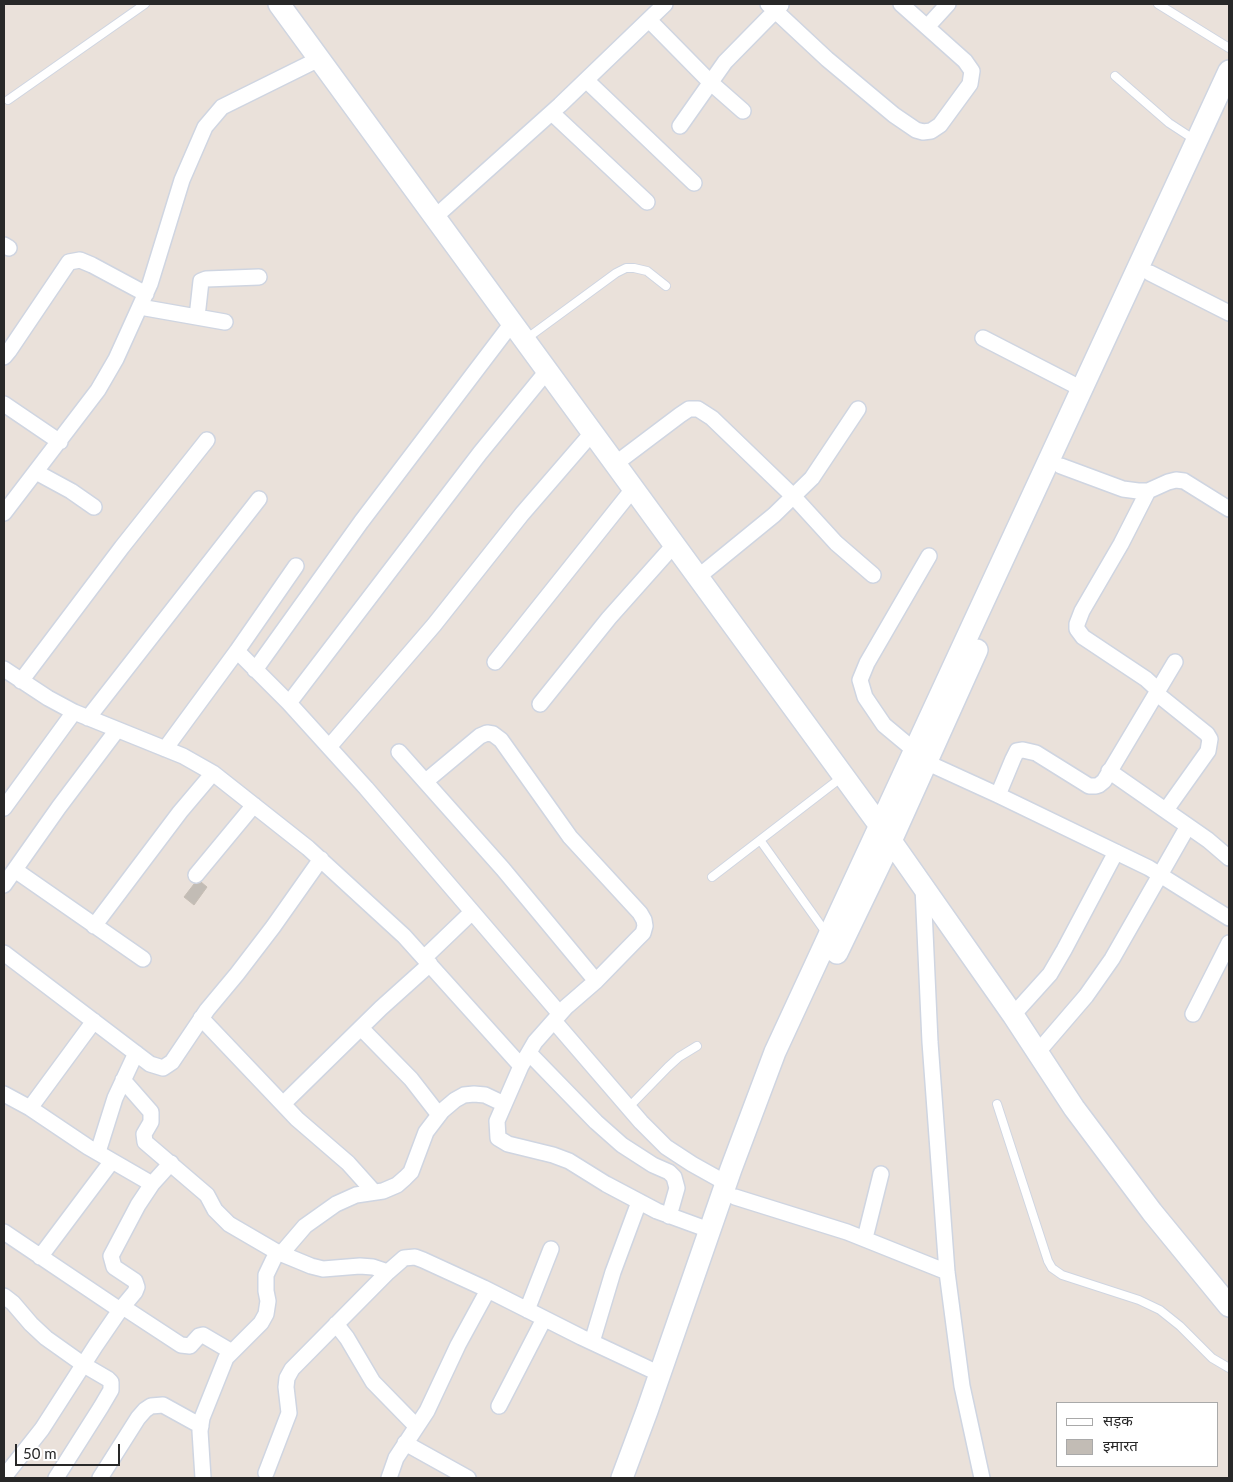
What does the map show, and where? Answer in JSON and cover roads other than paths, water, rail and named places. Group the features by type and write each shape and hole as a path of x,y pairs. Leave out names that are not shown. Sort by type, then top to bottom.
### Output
{"street":[{"path":"279,4 885,833 1013,1014 1074,1108 1146,1204 1229,1306"},
{"path":"435,217 552,113 665,4"},
{"path":"680,126 725,62 775,6 827,59 894,115 916,130 923,132 931,131 940,125 970,84 972,76 970,66 901,4"},
{"path":"927,27 948,4"},
{"path":"649,20 710,82 743,111"},
{"path":"4,514 9,497 36,472 60,442 98,390 116,359 143,301 162,250 182,180 205,127 222,106 319,59"},
{"path":"622,1478 709,1230 730,1190 917,756 1082,389 1229,71"},
{"path":"586,80 694,183"},
{"path":"917,756 1061,466 1229,104"},
{"path":"552,113 647,202"},
{"path":"4,357 10,351 69,262 80,260 92,265 143,301 197,317 225,322"},
{"path":"1150,273 1229,313"},
{"path":"197,317 201,281 206,279 258,277"},
{"path":"256,670 361,522 512,322"},
{"path":"983,338 1082,389"},
{"path":"289,703 480,453 547,371"},
{"path":"4,404 60,442"},
{"path":"615,464 680,415 690,409 698,409 712,418 794,497 836,543 872,575"},
{"path":"698,577 794,497 822,464 858,409"},
{"path":"329,747 434,625 522,514 592,433"},
{"path":"22,681 122,547 207,440"},
{"path":"1061,466 1123,489 1148,491 1168,482 1184,481 1229,509"},
{"path":"36,472 71,491 94,507"},
{"path":"496,662 633,489"},
{"path":"1148,491 1121,544 1082,612 1077,629 1083,637 1146,679 1157,691 1207,734 1210,739 1208,751 1166,810"},
{"path":"4,808 259,499"},
{"path":"540,704 609,618 674,545"},
{"path":"930,556 867,663 860,680 865,697 884,725 917,756 1161,875 1229,918"},
{"path":"164,749 237,651 296,566"},
{"path":"237,651 289,703 366,788 472,912 628,1108 666,1147 730,1190 865,1238 947,1272"},
{"path":"998,795 1013,759 1017,752 1022,750 1036,753 1089,786 1099,784 1109,771 1175,662"},
{"path":"4,669 48,698 81,715 197,762 321,859 404,936 525,1059 622,1145 653,1165 669,1172 674,1177 677,1188 670,1216"},
{"path":"4,885 117,730"},
{"path":"426,781 480,736 486,733 494,734 501,740 570,837 640,913 644,920 643,932 596,981 566,1007 535,1042 496,1121 498,1138 502,1141 569,1161 639,1202 709,1230"},
{"path":"399,752 536,906 596,981"},
{"path":"1109,771 1208,840 1229,858"},
{"path":"94,926 180,812 213,773"},
{"path":"196,875 254,805"},
{"path":"1037,1053 1086,996 1112,959 1188,826"},
{"path":"636,1478 775,1052 829,936 885,833"},
{"path":"1013,1014 1050,974 1116,852"},
{"path":"5,957 150,1064 158,1067 167,1066 172,1062 201,1018 267,935 321,859"},
{"path":"15,870 143,959"},
{"path":"923,887 930,1042 947,1272 962,1386 982,1478"},
{"path":"283,1104 427,961 472,912"},
{"path":"1193,1014 1229,943"},
{"path":"201,1018 297,1119 361,1176 374,1192"},
{"path":"30,1108 94,1021"},
{"path":"361,1028 411,1078 439,1115"},
{"path":"98,1152 115,1098 136,1053"},
{"path":"123,1080 151,1112 151,1122 144,1134 146,1142 207,1195 214,1210 229,1224 279,1253 323,1270 360,1266 373,1267 388,1272"},
{"path":"4,1094 30,1108 112,1161 152,1184"},
{"path":"203,1478 200,1442 201,1426 226,1358 261,1323 266,1314 268,1301 266,1276 279,1253 304,1226 346,1198 397,1185 411,1172 426,1132 439,1115 455,1100 464,1095 485,1095 504,1104"},
{"path":"40,1257 112,1161"},
{"path":"9,1473 42,1429 121,1309 135,1292 136,1284 131,1277 114,1267 111,1256 138,1205 152,1184 171,1163"},
{"path":"865,1238 881,1174"},
{"path":"592,1342 613,1272 639,1202"},
{"path":"4,1232 121,1309 182,1345 190,1346 199,1336 203,1335 232,1352"},
{"path":"527,1310 551,1249"},
{"path":"266,1473 289,1414 286,1387 287,1378 292,1369 404,1258 415,1257 488,1290 660,1374"},
{"path":"389,1478 396,1458 434,1398 458,1345 488,1290"},
{"path":"4,1296 46,1338 108,1379 111,1384 111,1390 56,1478"},
{"path":"499,1406 544,1318"},
{"path":"336,1324 347,1338 373,1382 416,1426"},
{"path":"100,1478 138,1418 144,1410 151,1406 163,1405 201,1426"},
{"path":"405,1443 468,1478"}],"lane":[{"path":"8,100 145,4"},
{"path":"1158,4 1229,48"},
{"path":"1115,76 1168,123 1197,141"},
{"path":"525,341 616,273 626,268 647,271 666,286"},
{"path":"712,877 843,776"},
{"path":"760,840 829,936"},
{"path":"628,1108 678,1057 697,1046"},
{"path":"997,1104 1037,1222 1048,1261 1052,1268 1062,1275 1138,1300 1160,1310 1180,1326 1212,1358 1229,1368"}]}
